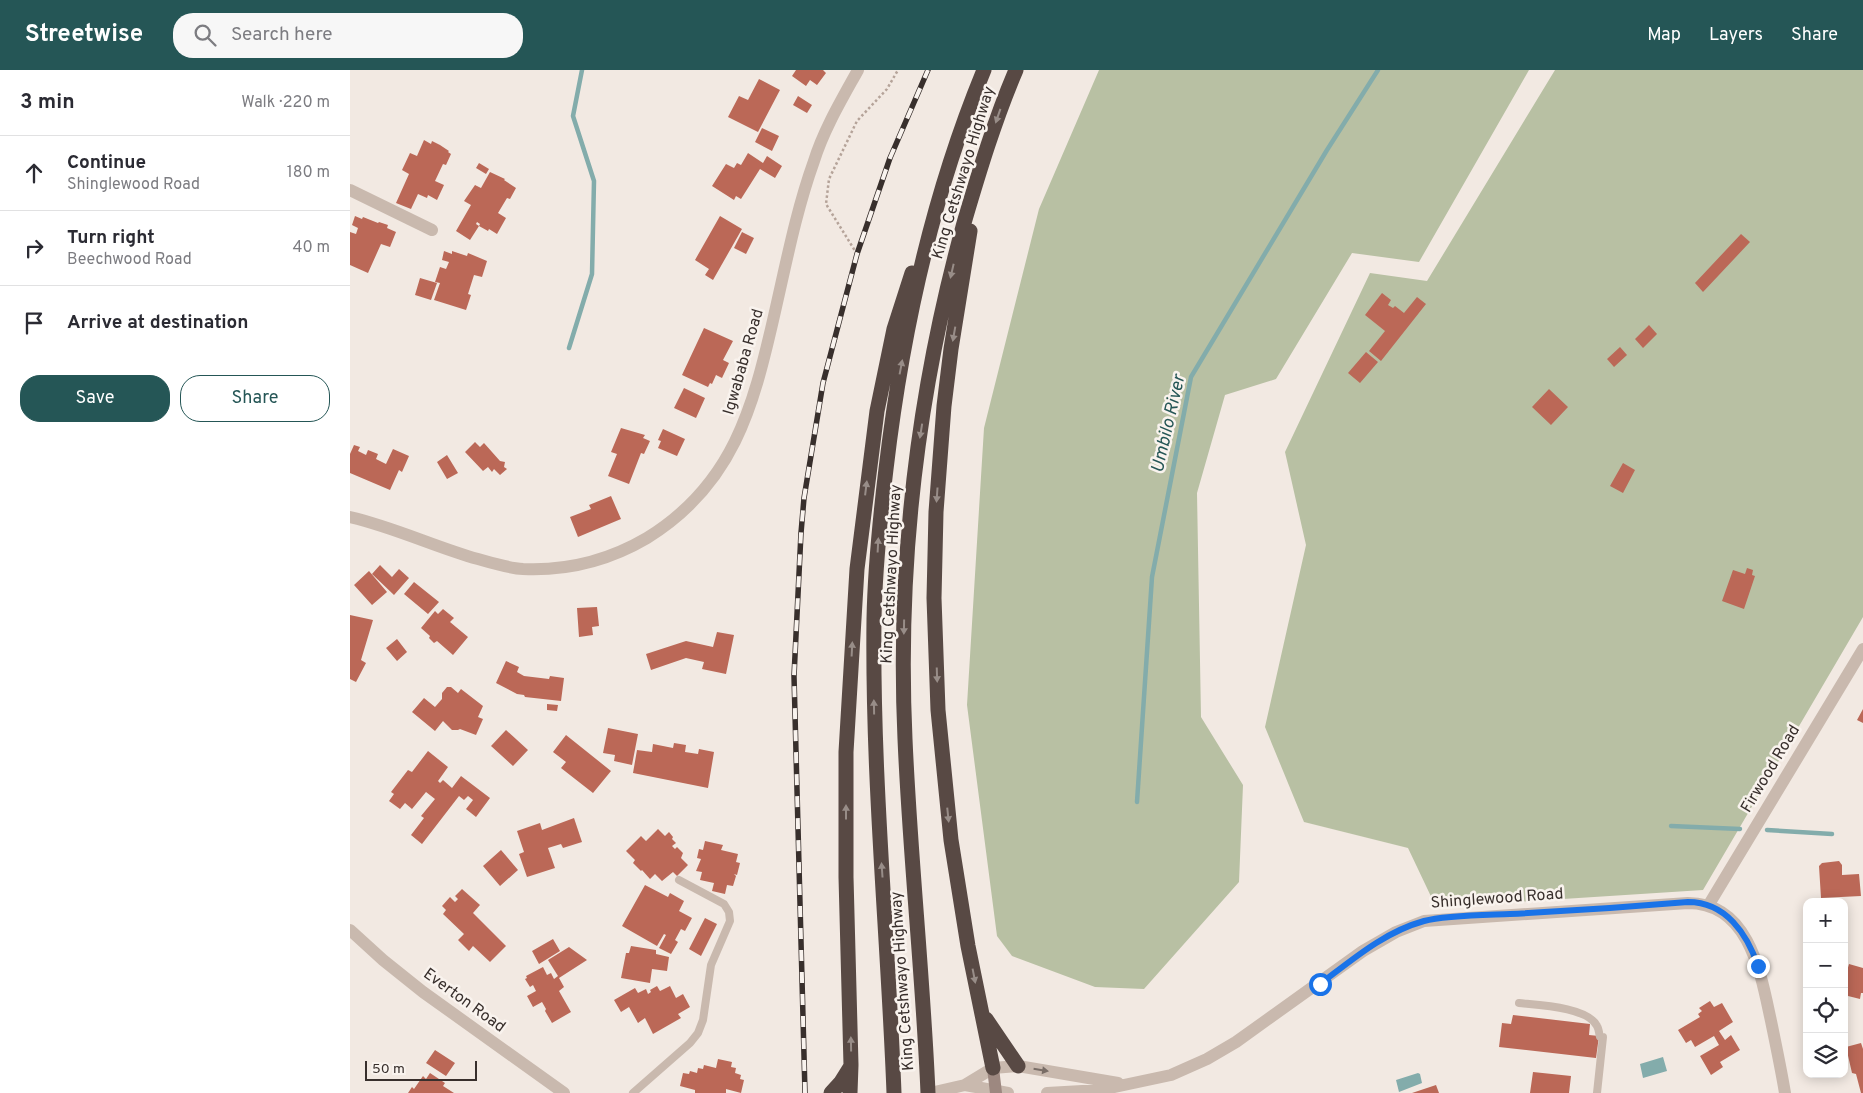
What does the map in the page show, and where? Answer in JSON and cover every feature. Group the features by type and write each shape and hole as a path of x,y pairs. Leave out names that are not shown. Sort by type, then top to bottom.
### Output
{"highway":[{"name":"King Cetshwayo Highway","path":"894,1093 890,992 875,753 874,616 879,529 894,403 932,222 972,99 984,70"},
{"name":"King Cetshwayo Highway","path":"929,1093 905,738 903,658 905,594 914,486 924,406 946,296 971,199 1016,70"},
{"path":"971,199 970,235 951,349 940,444 934,598 938,710 951,840 968,946 992,1068"},
{"path":"850,1093 846,752 857,569 875,430 894,329 899,309 932,222"},
{"path":"982,1014 1018,1066"},
{"path":"832,1092 841,1082 851,1065"}],"street":[{"name":"Igwababa Road","path":"350,517 462,554 520,569 582,566 626,550 667,525 686,508 719,470 750,411 761,373 794,228 814,160 834,113 858,70"},
{"path":"350,190 432,230"},
{"name":"Firwood Road","path":"1708,906 1863,649"},
{"name":"Shinglewood Road","path":"1047,1093 1100,1090 1171,1075 1216,1054 1269,1020 1363,951 1396,932 1424,921 1688,902 1708,906"},
{"path":"1708,906 1723,914 1736,925 1752,948 1764,991 1785,1093"},
{"name":"Everton Road","path":"351,932 423,992 564,1093"},
{"name":"Shinglewood Road","path":"929,1093 960,1086 992,1068 1018,1066 1123,1084"},
{"path":"992,1068 1000,1093"},
{"name":"Shinglewood Road","path":"960,1086 1000,1093"}],"lane":[{"path":"634,1092 690,1043 698,1033 703,1020 711,965 730,921 729,912 724,904 679,880"},
{"path":"1519,1004 1555,1007 1587,1015 1597,1024 1600,1037 1603,1037 1597,1093"}],"path":[{"path":"857,254 826,204 829,179 857,122 887,89 898,70"}],"green space":[{"path":"1099,70 1529,70 1419,262 1352,253 1276,379 1225,395 1197,493 1201,717 1243,785 1239,882 1144,989 1095,987 1012,956 997,936 967,705 984,428 1039,209"},
{"path":"1555,70 1863,70 1863,617 1703,890 1436,907 1408,848 1304,822 1265,727 1306,545 1285,452 1370,273 1427,281"}],"water":[{"path":"1663,1057 1667,1071 1643,1078 1640,1064"},
{"path":"1418,1073 1422,1083 1399,1092 1396,1080"}],"building":[{"path":"796,70 823,70 826,73 817,85 810,80 806,86 792,76"},
{"path":"759,79 780,90 758,132 728,117 739,96 748,100"},
{"path":"798,96 812,105 807,113 793,105"},
{"path":"762,128 779,136 772,151 755,142"},
{"path":"424,140 431,144 432,141 440,145 451,154 446,165 443,164 435,181 444,185 437,200 428,195 427,198 418,194 411,209 396,203 409,174 402,170 410,153 417,156"},
{"path":"748,153 763,163 767,156 782,166 775,178 760,169 741,199 736,196 734,200 712,186 726,164 734,168 737,163 741,165"},
{"path":"479,163 489,169 486,174 476,168"},
{"path":"490,172 505,179 516,188 510,199 507,198 498,213 506,218 497,234 479,226 470,240 456,231 471,205 464,201 475,185 481,188"},
{"path":"355,216 388,225 387,228 396,232 390,247 381,244 368,273 350,265 350,232 356,234 358,228 352,225"},
{"path":"720,216 742,229 713,280 705,275 709,269 695,260"},
{"path":"742,232 754,238 746,254 734,248"},
{"path":"1741,234 1750,242 1703,292 1695,283"},
{"path":"444,251 452,254 452,251 467,256 468,253 487,261 482,277 474,275 468,294 471,295 466,310 434,300 440,283 435,282 440,267 446,269 449,262 442,260"},
{"path":"420,278 437,283 431,300 415,295"},
{"path":"1382,293 1391,300 1388,305 1393,308 1395,306 1404,313 1417,297 1426,304 1381,361 1369,351 1385,331 1365,315"},
{"path":"1649,325 1657,334 1643,348 1635,339"},
{"path":"704,328 733,341 723,360 729,363 722,378 716,375 712,384 710,383 708,387 682,375"},
{"path":"1620,347 1627,355 1614,367 1607,359"},
{"path":"1366,352 1378,362 1360,383 1348,373"},
{"path":"684,388 705,398 696,418 674,408"},
{"path":"1549,389 1568,407 1551,425 1532,407"},
{"path":"621,428 645,435 643,438 650,441 644,454 641,453 629,484 608,476 617,454 611,452"},
{"path":"663,429 685,439 677,456 658,448 661,441 658,440"},
{"path":"475,442 480,447 484,443 500,461 505,462 504,467 507,469 500,475 494,469 492,472 488,467 483,471 465,452"},
{"path":"354,445 360,447 358,451 366,455 368,450 378,454 376,459 386,464 393,449 409,456 402,472 399,470 390,490 350,473 350,454"},
{"path":"447,455 458,473 447,479 437,462"},
{"path":"1623,463 1635,470 1623,493 1610,486"},
{"path":"611,496 621,519 578,537 570,517 591,509 589,505"},
{"path":"380,565 392,577 399,569 409,578 394,595 372,574"},
{"path":"1747,568 1753,570 1752,575 1755,576 1744,609 1722,601 1733,570 1745,574"},
{"path":"369,571 387,592 372,605 354,585"},
{"path":"414,582 439,602 428,614 404,594"},
{"path":"597,607 599,626 592,627 593,635 579,637 577,608"},
{"path":"443,609 454,618 450,622 468,637 453,655 437,641 434,643 429,638 430,636 421,628 435,611 438,614"},
{"path":"350,615 373,620 361,660 366,663 356,682 350,679"},
{"path":"717,632 734,635 726,674 702,669 704,662 686,658 651,670 646,654 686,641 713,647"},
{"path":"397,639 407,652 397,661 386,648"},
{"path":"506,661 519,667 517,672 524,676 549,679 550,676 564,678 561,701 525,697 496,683"},
{"path":"447,687 451,687 458,693 461,689 483,706 478,717 483,719 476,735 460,729 452,730 443,721 435,731 412,712 424,698 435,707 442,699 442,693"},
{"path":"547,704 558,705 557,711 547,710"},
{"path":"1863,709 1863,723 1857,720"},
{"path":"608,728 638,734 632,765 614,761 615,755 603,753"},
{"path":"506,730 528,750 513,766 491,746"},
{"path":"566,735 611,771 593,793 561,768 566,762 553,752"},
{"path":"674,743 686,745 685,752 698,754 699,749 714,752 708,788 633,773 637,750 652,752 653,744 673,748"},
{"path":"428,751 448,767 438,781 440,783 443,780 452,788 461,776 490,798 476,817 466,809 473,800 468,796 464,800 459,796 422,844 411,835 424,818 421,816 435,799 426,792 412,809 405,803 400,809 389,801 394,794 391,792 408,770 412,772"},
{"path":"574,818 582,842 563,848 561,844 548,848 555,868 527,877 519,854 524,852 517,831 540,823 542,830"},
{"path":"658,829 665,836 669,832 676,843 672,846 675,849 677,847 683,853 681,858 688,865 677,876 673,872 662,881 655,874 650,879 633,863 635,860 626,851 641,836 646,841"},
{"path":"705,841 723,845 721,850 738,854 736,862 740,863 737,875 734,874 736,876 733,886 727,885 725,894 712,891 714,883 700,880 702,872 696,871 701,859 697,858 699,849 703,850"},
{"path":"501,850 518,870 500,886 483,866"},
{"path":"1839,861 1842,865 1842,875 1859,874 1861,896 1821,898 1819,866 1822,863"},
{"path":"645,885 668,897 670,893 684,901 679,911 692,918 685,931 681,929 675,940 678,942 671,954 659,948 666,935 664,934 657,946 622,926"},
{"path":"462,889 480,905 473,913 506,946 490,962 473,946 469,951 458,940 464,934 443,914 446,910 442,906 450,897 455,902 458,899 455,896"},
{"path":"705,918 717,924 701,956 689,949"},
{"path":"553,939 560,951 539,964 532,951"},
{"path":"631,946 656,950 656,954 669,957 667,971 652,969 650,983 621,978 626,953 629,953"},
{"path":"569,947 587,960 559,978 564,987 559,991 571,1012 552,1023 542,1002 533,1007 527,996 536,991 533,985 530,987 525,979 527,978 526,976 543,967 547,975 551,973 554,979 558,976 548,960"},
{"path":"1849,964 1863,968 1863,993 1861,993 1860,999 1848,996"},
{"path":"657,986 660,991 670,986 676,998 683,994 690,1007 678,1014 681,1018 653,1034 645,1018 638,1023 629,1007 621,1012 614,1000 635,988 638,993 646,989 648,994 651,992 650,990"},
{"path":"1710,1001 1714,1007 1722,1003 1733,1022 1719,1031 1725,1040 1731,1035 1740,1050 1720,1062 1723,1067 1711,1075 1700,1056 1719,1045 1714,1036 1695,1047 1691,1040 1686,1043 1678,1030 1700,1017 1698,1014 1702,1011 1699,1008"},
{"path":"1513,1015 1590,1024 1589,1035 1599,1036 1596,1058 1499,1047 1502,1023 1511,1024"},
{"path":"1861,1043 1863,1049 1863,1093 1861,1093 1856,1074 1852,1073 1848,1046"},
{"path":"435,1050 455,1063 446,1076 426,1063"},
{"path":"718,1059 732,1062 731,1067 736,1068 735,1073 741,1075 740,1079 744,1080 741,1093 726,1089 726,1093 695,1093 695,1090 680,1086 683,1073 689,1074 690,1071 697,1073 698,1068 703,1069 704,1065 716,1068"},
{"path":"1533,1072 1571,1076 1569,1093 1530,1093"},
{"path":"430,1073 445,1083 443,1086 454,1093 408,1093 412,1087 414,1089 423,1076 426,1079"},
{"path":"1436,1085 1439,1093 1412,1093"}],"waterway":[{"path":"569,348 592,274 594,181 573,116 582,70"},
{"name":"Umbilo River","path":"1137,802 1152,577 1191,377 1327,150 1378,70"},
{"path":"1671,826 1740,829"},
{"path":"1767,830 1832,834"}],"railway":[{"path":"805,1093 794,676 804,498 823,383 857,254 890,158 928,70"}],"route":[{"path":"1320,984 1363,951 1396,932 1424,921 1688,902 1708,906 1729,918 1744,935 1752,948 1758,966"}]}
